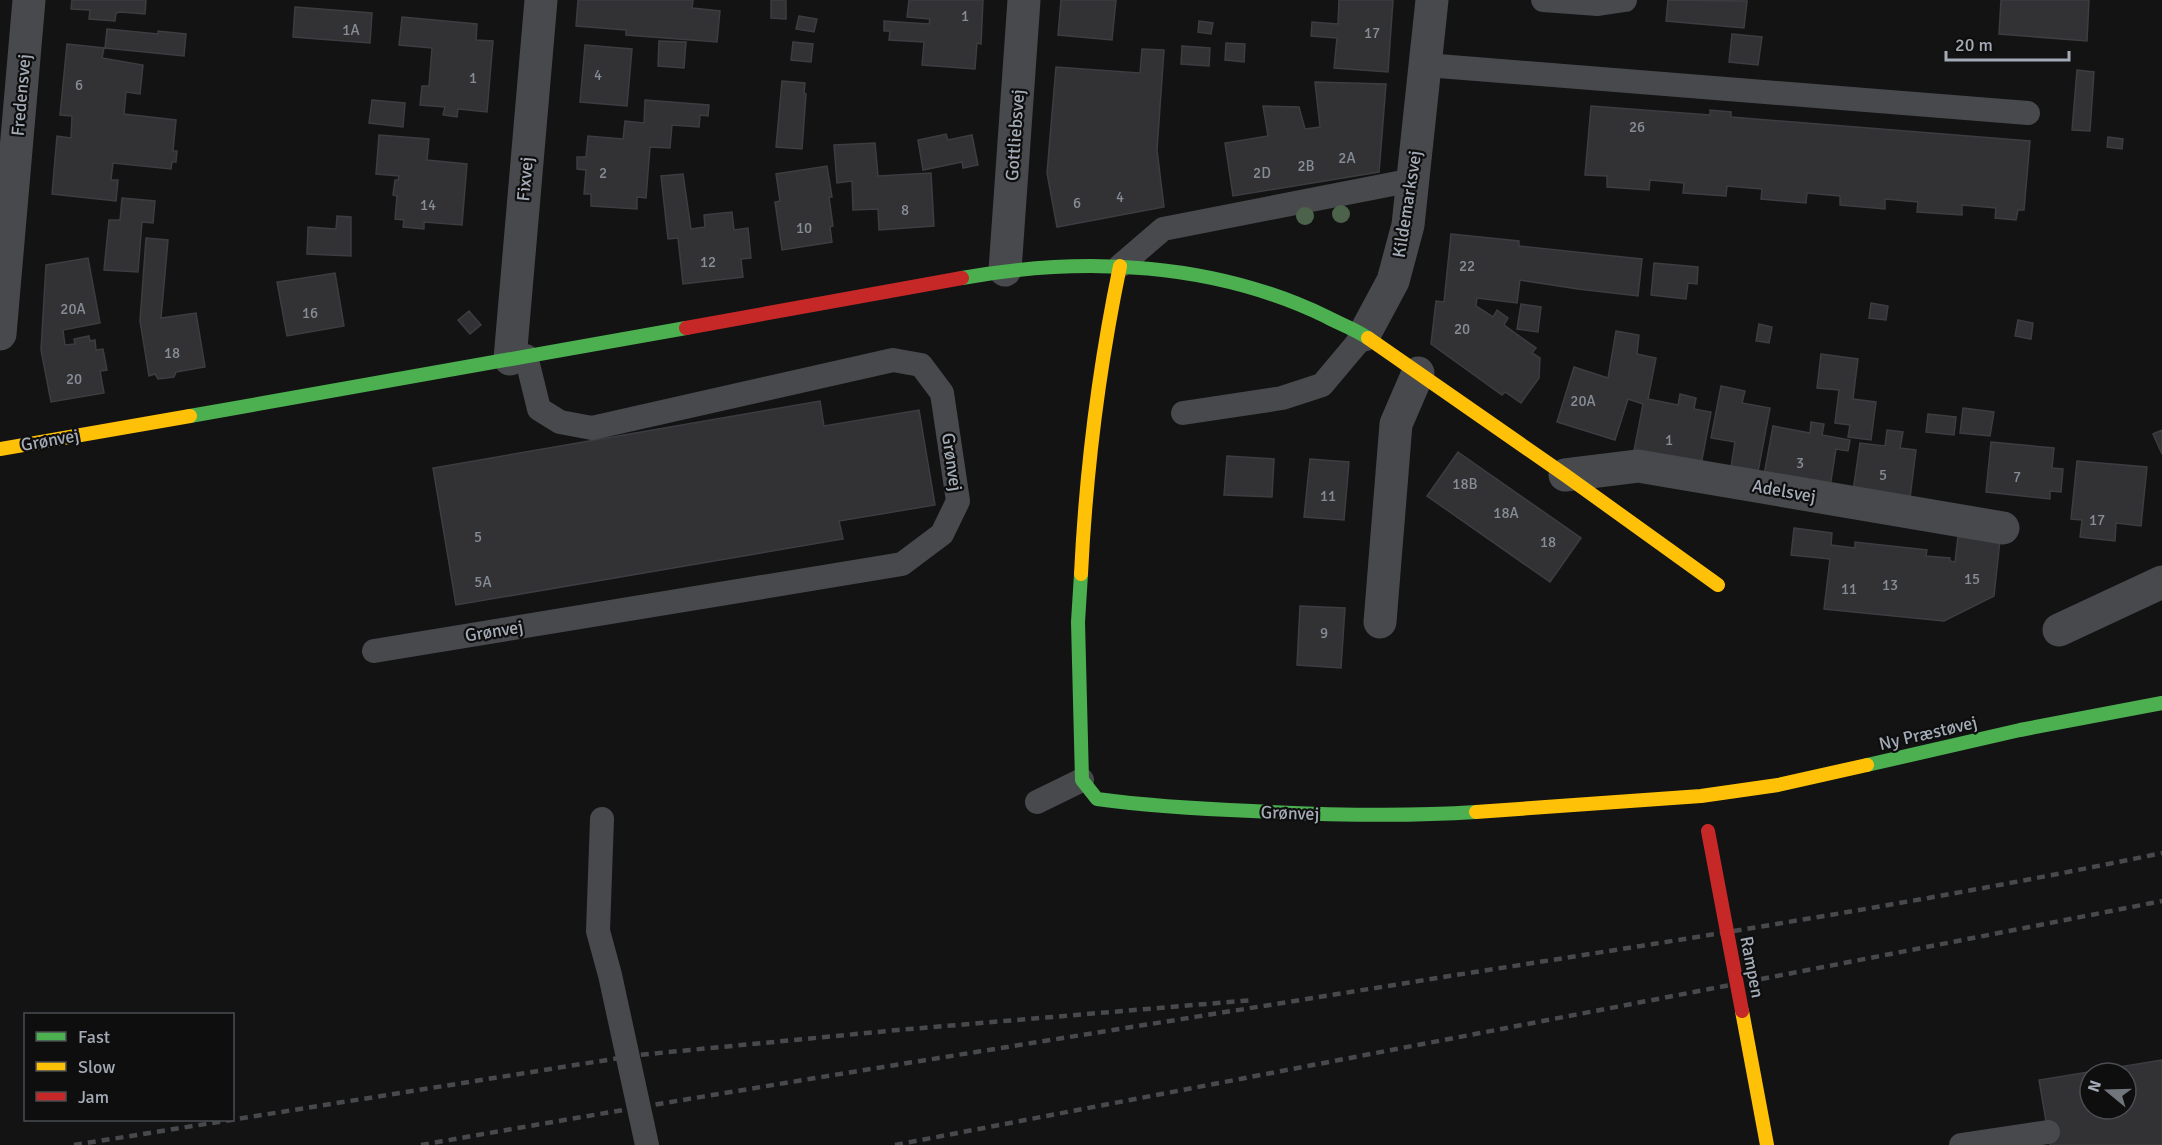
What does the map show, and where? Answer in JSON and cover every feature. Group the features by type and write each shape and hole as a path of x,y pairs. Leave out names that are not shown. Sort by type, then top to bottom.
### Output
{"street":[{"name":"Fredensvej","path":"0,334 29,0"},
{"name":"Fixvej","path":"518,357 541,0"},
{"name":"Gottliebsvej","path":"1005,270 1024,0"},
{"name":"Kildemarksvej","path":"1364,336 1393,281 1407,225 1432,0"},
{"name":"Grønvej","path":"0,448 338,391 1005,270 1120,266 1158,268 1224,280 1296,302 1364,336"},
{"path":"1082,780 1078,622 1085,495 1120,266"},
{"path":"1364,336 1565,475 1718,585"},
{"path":"1380,622 1396,424 1418,373"},
{"name":"Adelsvej","path":"1565,475 1638,466 2003,528"},
{"path":"2059,630 2162,582"},
{"name":"Ny Præstøvej","path":"1704,813 1778,785 2020,730 2162,703"},
{"name":"Grønvej","path":"1082,780 1097,799 1150,806 1308,814 1704,813"},
{"name":"Rampen","path":"1704,813 1767,1145"}],"lane":[{"path":"1543,0 1598,4 1625,0"},
{"path":"1426,65 2028,113"},
{"path":"1120,266 1163,229 1413,180"},
{"path":"1183,413 1282,398 1322,385 1364,336"},
{"name":"Grønvej","path":"374,651 902,564 942,534 958,501 942,393 921,365 893,360 592,428 560,422 539,409 518,357"},
{"path":"1036,802 1082,780"},
{"path":"602,819 598,931 610,975 647,1145"},
{"path":"1962,1145 2048,1132"}],"building":[{"path":"72,0 146,0 145,14 116,13 115,21 89,19 90,10 71,9"},
{"path":"578,0 693,0 692,8 720,11 717,42 626,35 626,30 576,26"},
{"path":"771,0 786,0 786,19 771,18"},
{"path":"909,0 983,0 981,44 977,43 975,69 922,65 924,42 889,40 890,31 884,31 884,21 929,24 930,19 907,17"},
{"path":"1061,0 1116,0 1112,40 1058,35"},
{"path":"1339,0 1393,0 1388,72 1334,68 1337,38 1311,36 1312,22 1338,24"},
{"path":"1668,0 1747,1 1744,28 1666,21"},
{"path":"2001,0 2089,0 2087,41 1999,34"},
{"path":"295,7 372,13 370,43 293,37"},
{"path":"799,16 817,19 814,32 796,29"},
{"path":"402,17 477,24 476,40 493,41 487,112 458,109 457,117 443,115 445,107 420,105 422,86 429,86 432,48 399,45"},
{"path":"1199,21 1213,23 1211,34 1198,32"},
{"path":"107,29 186,34 184,56 105,48"},
{"path":"1732,34 1762,37 1758,65 1729,62"},
{"path":"659,41 686,42 684,68 658,66"},
{"path":"793,42 813,44 811,62 791,60"},
{"path":"1226,43 1245,44 1244,62 1225,60"},
{"path":"67,44 104,48 102,58 143,65 140,94 126,92 124,114 176,120 173,151 177,151 176,162 172,162 171,169 113,163 111,180 118,180 116,201 52,194 57,136 71,138 72,116 60,115"},
{"path":"585,45 632,49 627,106 580,102"},
{"path":"1182,46 1210,48 1209,66 1181,64"},
{"path":"1142,49 1164,50 1157,150 1164,207 1057,227 1047,173 1056,67 1140,73"},
{"path":"2077,70 2094,72 2090,131 2072,130"},
{"path":"782,81 805,83 802,149 776,147"},
{"path":"1315,82 1386,84 1379,172 1233,196 1225,143 1268,136 1263,106 1299,107 1305,129 1320,127"},
{"path":"372,100 405,103 403,127 369,123"},
{"path":"645,100 709,105 708,116 700,115 699,127 672,125 670,148 650,147 646,198 637,197 637,209 591,206 591,194 584,194 586,170 577,169 577,157 586,157 588,136 623,139 625,121 644,123"},
{"path":"1591,106 1710,115 1710,110 1731,112 1731,117 2030,141 2024,210 2018,210 2016,220 1995,218 1996,208 1962,205 1962,215 1917,212 1918,202 1885,199 1885,209 1840,205 1840,196 1807,193 1806,203 1761,199 1762,189 1727,186 1726,196 1683,193 1684,183 1650,180 1649,190 1607,187 1607,176 1585,175"},
{"path":"946,134 948,140 972,135 978,165 963,168 962,162 923,170 918,140"},
{"path":"379,135 429,139 427,160 467,164 462,225 424,222 424,229 403,227 404,220 395,219 397,196 393,195 395,180 398,180 399,176 376,174"},
{"path":"2108,137 2123,139 2122,149 2107,147"},
{"path":"875,143 878,176 931,173 934,226 879,230 878,209 853,210 852,181 837,183 834,145"},
{"path":"827,166 832,197 829,197 833,226 830,227 832,242 782,250 775,202 780,201 776,174"},
{"path":"683,174 691,229 705,227 704,215 732,212 734,230 748,228 751,258 741,259 743,277 683,284 678,238 668,239 661,176"},
{"path":"122,198 155,201 153,223 142,222 138,272 104,270 109,220 120,220"},
{"path":"337,216 351,217 351,256 307,254 308,227 336,229"},
{"path":"1451,234 1519,241 1519,246 1642,259 1638,296 1520,280 1517,303 1477,298 1476,306 1493,317 1497,310 1508,318 1504,325 1536,348 1532,353 1540,358 1539,378 1521,403 1505,392 1502,395 1431,344 1436,301 1444,302"},
{"path":"146,238 168,240 161,318 196,313 205,367 176,372 174,377 158,379 155,374 149,376 140,321"},
{"path":"88,258 100,323 63,330 65,345 75,344 74,339 89,336 90,341 95,340 96,350 103,349 107,370 100,371 104,393 51,402 41,350 46,265"},
{"path":"1654,263 1698,267 1697,284 1688,283 1686,299 1651,295"},
{"path":"335,273 344,326 287,336 277,282"},
{"path":"1871,303 1888,306 1886,320 1869,318"},
{"path":"1521,304 1541,307 1538,332 1517,329"},
{"path":"469,311 481,325 470,334 458,320"},
{"path":"2018,320 2033,323 2031,339 2015,336"},
{"path":"1759,324 1772,327 1769,343 1756,341"},
{"path":"1616,331 1639,335 1637,354 1656,358 1648,399 1678,405 1680,394 1696,398 1694,409 1711,412 1701,465 1634,451 1643,404 1628,399 1615,440 1557,422 1574,367 1608,378"},
{"path":"1821,354 1858,359 1853,399 1876,402 1871,440 1848,437 1850,425 1835,423 1839,390 1817,388"},
{"path":"1721,386 1745,391 1742,403 1770,408 1758,472 1731,467 1735,442 1711,438"},
{"path":"820,401 824,426 919,410 935,505 839,521 843,539 456,605 433,468"},
{"path":"1963,408 1994,412 1990,436 1960,433"},
{"path":"1928,414 1956,417 1954,435 1926,432"},
{"path":"1811,422 1824,424 1822,435 1850,440 1848,451 1836,449 1830,487 1764,475 1773,426 1810,433"},
{"path":"1887,430 1903,432 1900,448 1916,450 1910,498 1853,491 1860,443 1885,446"},
{"path":"2162,430 2162,454 2153,434"},
{"path":"1991,442 2054,448 2052,468 2063,469 2061,492 2050,491 2050,499 1986,492"},
{"path":"1458,452 1581,538 1550,582 1427,496"},
{"path":"1227,456 1274,459 1272,497 1224,495"},
{"path":"1310,459 1349,462 1344,520 1304,517"},
{"path":"2077,461 2147,467 2141,526 2116,523 2115,541 2080,537 2082,520 2071,519"},
{"path":"1794,528 1832,533 1831,545 1855,548 1855,542 1927,550 1926,556 1950,558 1950,561 1955,562 1958,536 2000,540 1994,596 1944,621 1824,609 1830,559 1791,555"},
{"path":"1300,606 1345,608 1341,668 1297,665"},
{"path":"2162,1060 2162,1145 2050,1145 2039,1080 2078,1074 2078,1121 2138,1121 2138,1064"}],"railway":[{"path":"421,1145 802,1080 1800,920 2162,853"},
{"path":"895,1145 2162,901"},
{"path":"234,1119 638,1055 1253,1000"},
{"path":"74,1145 224,1121"}],"traffic: fast":[{"path":"962,278 1008,271 1101,266 1194,275 1239,285 1284,299 1368,338"},
{"path":"190,416 686,328"},
{"path":"1081,574 1078,622 1082,780 1097,799 1175,807 1308,814 1392,815 1476,812"},
{"path":"1867,765 2020,730 2162,703"}],"traffic: slow":[{"path":"1081,574 1094,419 1120,266"},
{"path":"1368,338 1718,585"},
{"path":"0,449 190,416"},
{"path":"1476,812 1701,796 1778,785 1867,765"},
{"path":"1742,1011 1767,1145"}],"traffic: jam":[{"path":"686,328 962,278"},
{"path":"1708,831 1742,1011"}]}
